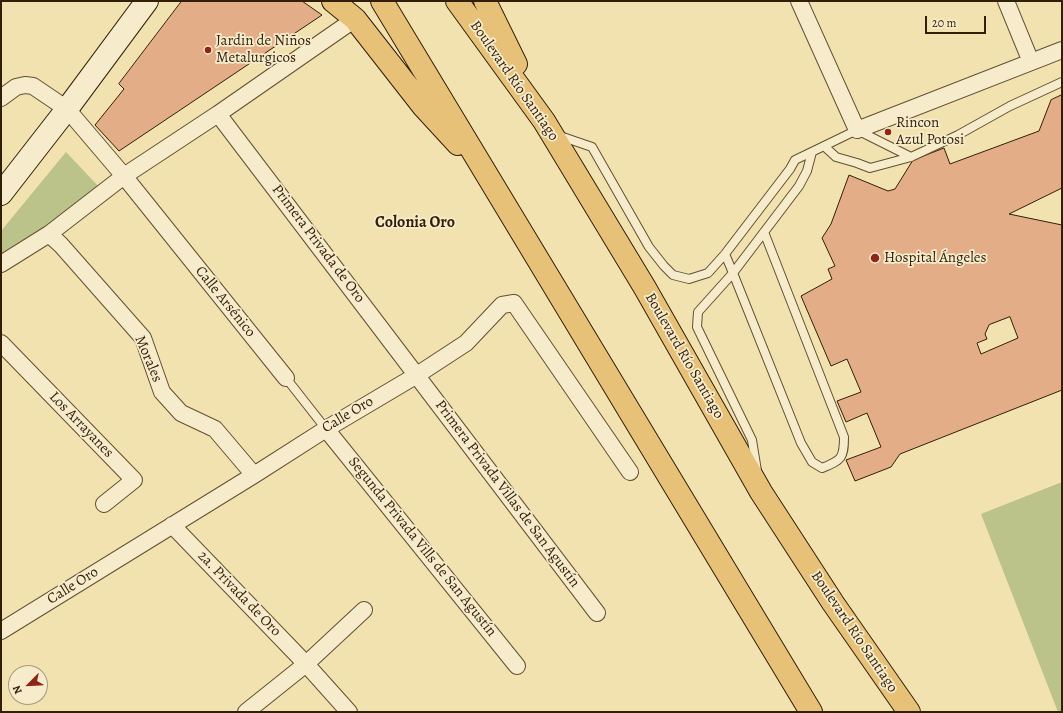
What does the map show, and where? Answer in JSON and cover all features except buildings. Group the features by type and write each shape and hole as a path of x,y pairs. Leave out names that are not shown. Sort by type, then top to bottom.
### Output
{"main road":[{"path":"1,194 68,109 147,1"},
{"path":"333,1 355,19 423,106 487,175"},
{"path":"382,1 811,712"},
{"name":"Boulevard Río Santiago","path":"458,1 548,127 645,288 761,492 833,603 909,712"},
{"path":"485,1 548,127"}],"street":[{"path":"799,1 857,130 1062,50"},
{"path":"1006,1 1031,62"},
{"path":"1,264 49,234 124,176 218,114 355,19"},
{"name":"Calle Arsénico","path":"1,98 16,87 29,85 33,86 68,109 124,176 286,378"},
{"name":"Primera Privada de Oro","path":"218,114 417,375"},
{"name":"Morales","path":"49,234 61,245 143,338 162,392 181,413 215,429 254,475"},
{"name":"Calle Oro","path":"1,630 254,475 326,429 417,375 466,343 502,305 514,303 630,472"},
{"name":"Los Arrayanes","path":"1,343 134,480 104,504"},
{"name":"Primera Privada Villas de San Agustín","path":"417,375 597,613"},
{"name":"Segunda Privada Vills de San Agustín","path":"326,429 517,666"},
{"name":"2a. Privada de Oro","path":"172,525 306,664 349,712"},
{"path":"246,712 306,664 364,610"}],"lane":[{"path":"824,146 836,157 870,168 912,157 958,135 1010,106 1062,82"},
{"path":"548,127 592,147 649,247 673,275 689,279 708,273 725,254 790,169 795,160 857,130 912,157"},
{"path":"761,492 752,440 697,327 698,312 733,272 799,186 807,172 812,152"},
{"path":"725,254 801,443 812,462 822,468 836,462 844,452 844,437 764,232"},
{"name":"Calle Arsénico","path":"286,378 326,429"}],"green space":[{"path":"66,152 101,189 45,232 1,255 1,231"},
{"path":"1062,482 1062,712 1058,712 981,514"}],"place":[{"name":"Jardin de Niños Metalurgicos","path":"208,50"},
{"name":"Rincon Azul Potosi","path":"888,132"},
{"name":"Hospital Ángeles","path":"875,258"}],"district":[{"name":"Colonia Oro","path":"415,223"}]}
